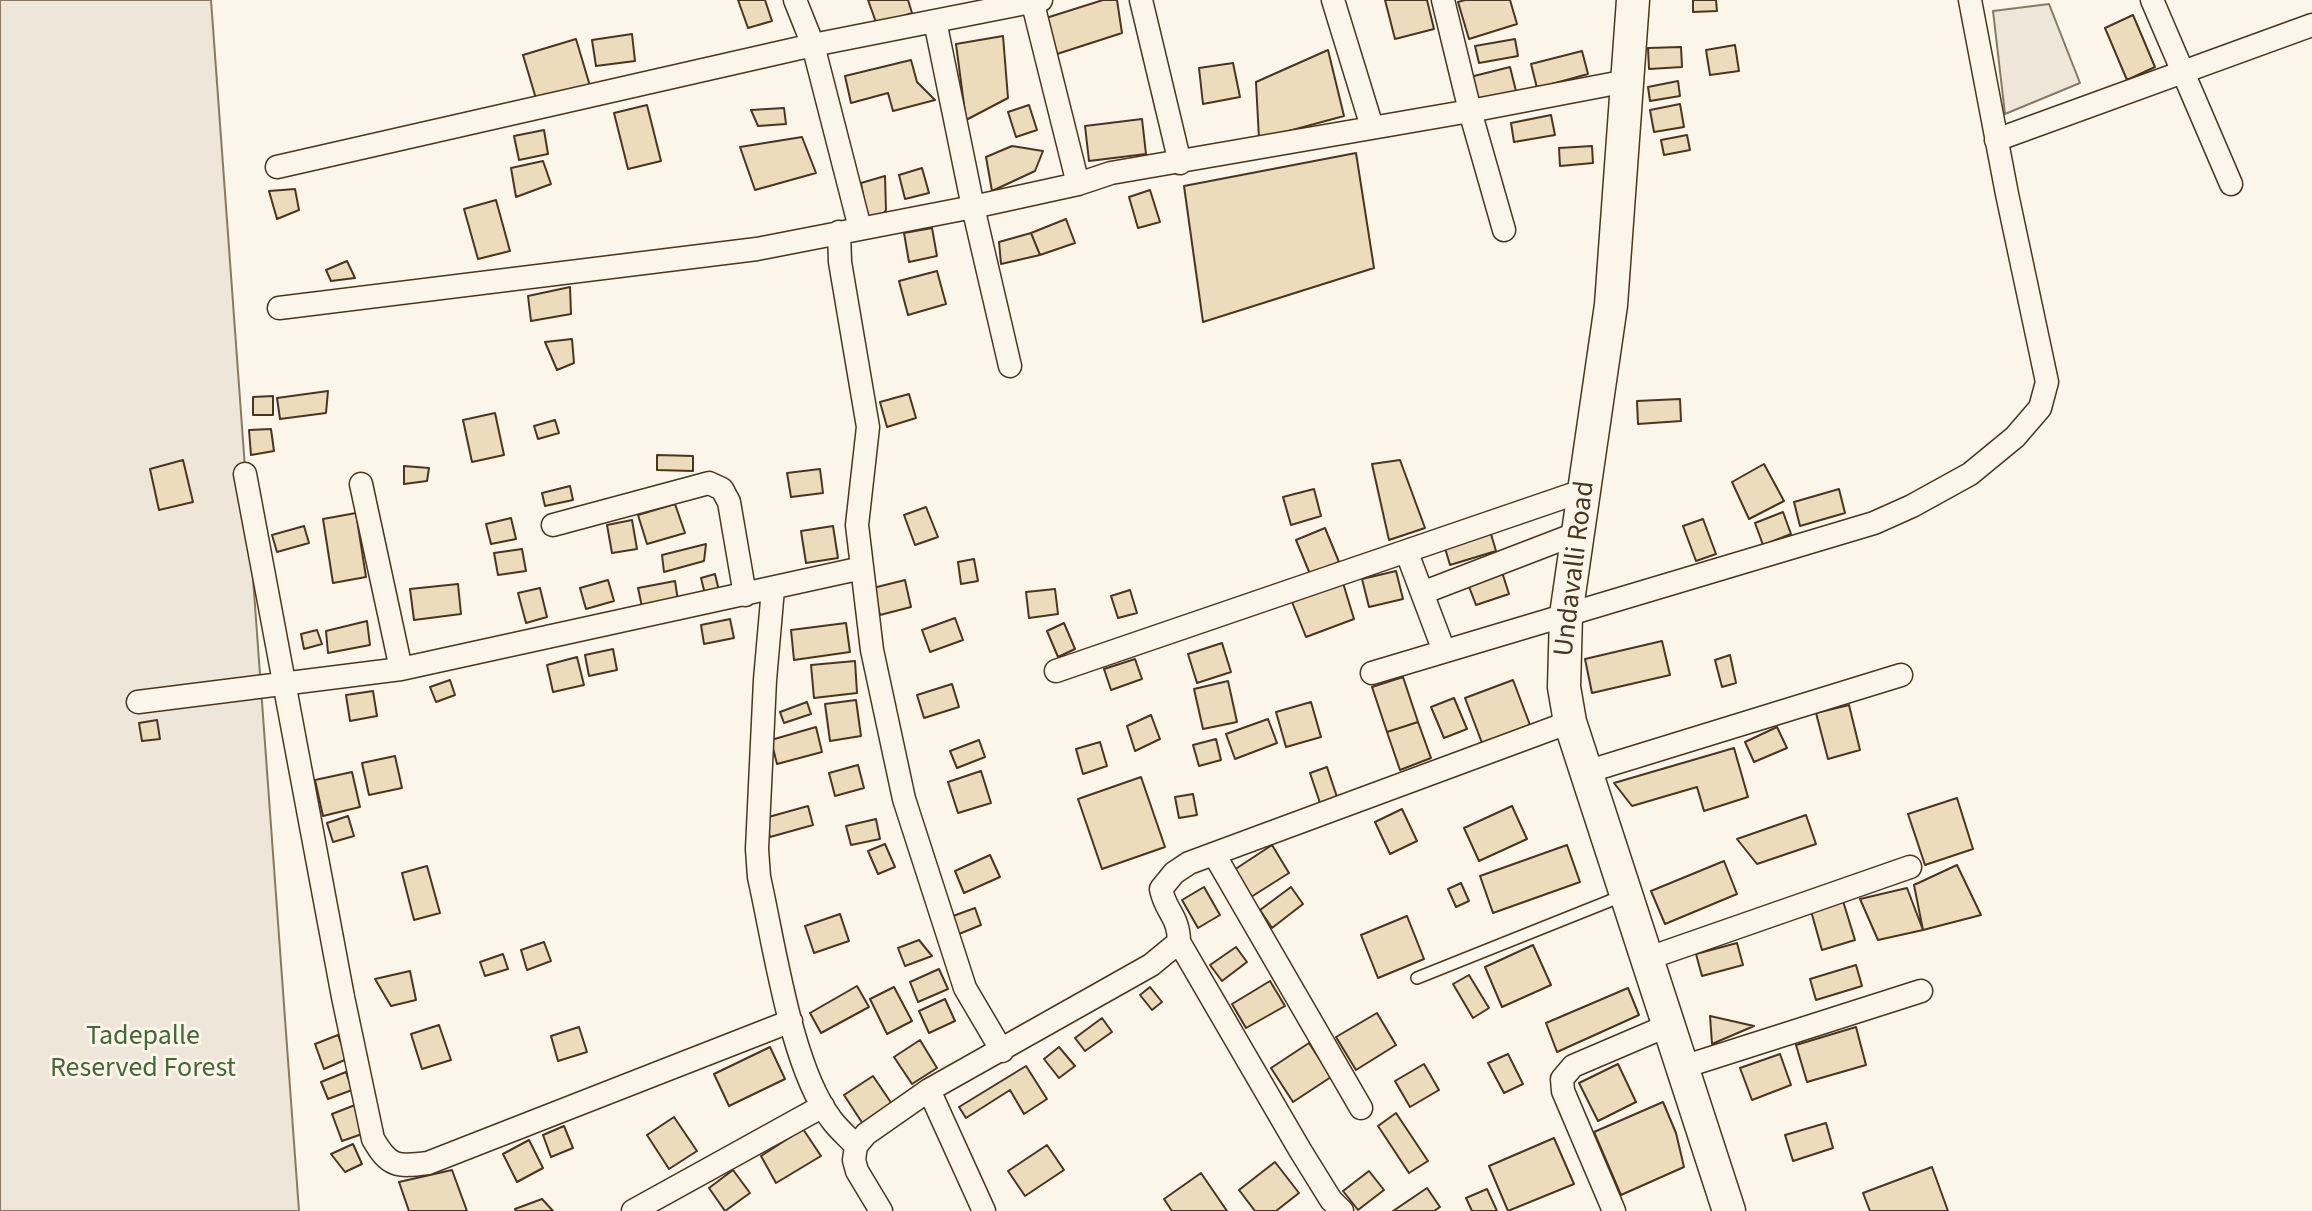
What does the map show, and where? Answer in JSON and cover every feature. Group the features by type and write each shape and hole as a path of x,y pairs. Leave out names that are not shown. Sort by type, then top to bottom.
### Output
{"main road":[{"name":"Undavalli Road","path":"1633,0 1611,305 1566,615 1564,687 1570,722 1729,1211"}],"street":[{"path":"795,0 813,45 849,230 840,262 868,427 857,525 872,650 904,799 965,988 1002,1051"},
{"path":"1141,0 1180,163"},
{"path":"1333,0 1372,127"},
{"path":"1443,0 1504,230"},
{"path":"1372,673 1874,523 1970,474 2015,437 2040,408 2047,382 1970,0"},
{"path":"2152,0 2231,184"},
{"path":"277,167 813,45 1035,1 1078,184"},
{"path":"935,21 1010,366"},
{"path":"1996,140 2312,25"},
{"path":"279,308 742,251 973,207 1078,184 1111,173 1627,81"},
{"path":"245,474 343,997 373,1139 384,1157 402,1167 428,1163 791,1021"},
{"path":"553,525 709,483 722,489 729,502 745,595"},
{"path":"361,484 401,669"},
{"path":"1056,671 1585,490"},
{"path":"1422,593 1578,533"},
{"path":"1407,553 1444,651"},
{"path":"138,702 401,669 862,568"},
{"path":"773,589 765,680 757,849 759,877 800,1053 830,1118 856,1146"},
{"path":"1586,772 1901,675"},
{"path":"1342,1211 1331,1200 1300,1150 1179,942 1179,925 1161,889 1174,873 1189,863 1570,722"},
{"path":"1214,854 1361,1108"},
{"path":"1646,959 1910,867"},
{"path":"881,1211 857,1171 854,1160 856,1146 866,1134 929,1090 1151,965 1179,942"},
{"path":"1683,1067 1921,991"},
{"path":"1614,1211 1563,1091 1562,1079 1573,1066 1669,1025"},
{"path":"929,1090 984,1211"},
{"path":"633,1211 823,1106"}],"lane":[{"path":"1417,978 1626,894"}],"green space":[{"name":"Tadepalle Reserved Forest","path":"0,0 211,0 299,1211 0,1211"},
{"path":"2049,4 2080,83 2005,114 1993,11"}],"building":[{"path":"738,0 765,0 772,21 748,28"},
{"path":"868,0 908,0 912,13 877,25"},
{"path":"1103,0 1117,0 1122,33 1057,54 1046,18"},
{"path":"1385,0 1427,0 1434,29 1395,39"},
{"path":"1510,0 1517,24 1469,39 1458,2"},
{"path":"1693,0 1716,0 1717,11 1693,12"},
{"path":"2133,15 2155,67 2127,80 2105,28"},
{"path":"632,34 635,61 596,66 592,40"},
{"path":"1003,36 1008,98 966,120 956,44"},
{"path":"576,39 590,86 537,102 523,55"},
{"path":"1515,39 1518,56 1479,63 1475,46"},
{"path":"1735,45 1739,71 1710,75 1706,50"},
{"path":"1681,47 1682,67 1649,69 1648,48"},
{"path":"1328,50 1344,116 1259,139 1256,82"},
{"path":"1582,51 1588,74 1537,88 1531,64"},
{"path":"911,60 917,82 935,100 893,111 888,93 851,103 845,76"},
{"path":"1233,63 1240,97 1203,104 1199,68"},
{"path":"1510,67 1516,91 1477,102 1470,77"},
{"path":"1678,81 1680,96 1650,101 1648,87"},
{"path":"1680,104 1684,127 1654,132 1650,110"},
{"path":"647,105 661,161 628,169 614,113"},
{"path":"1029,105 1037,130 1016,137 1008,112"},
{"path":"784,108 786,124 758,126 751,110"},
{"path":"1551,115 1555,135 1514,142 1511,123"},
{"path":"1142,119 1146,154 1089,161 1085,126"},
{"path":"544,130 548,154 519,160 514,136"},
{"path":"1687,135 1690,150 1664,155 1661,140"},
{"path":"802,137 816,173 755,190 740,147"},
{"path":"1012,146 1043,151 1035,171 992,191 986,157"},
{"path":"1592,146 1593,163 1560,166 1559,148"},
{"path":"1356,153 1374,268 1203,322 1184,186"},
{"path":"543,161 551,184 516,197 511,168"},
{"path":"922,168 929,193 905,199 899,175"},
{"path":"885,176 886,210 874,226 867,217 861,183"},
{"path":"295,189 299,210 277,219 269,191"},
{"path":"1150,190 1160,222 1138,228 1129,197"},
{"path":"496,200 510,251 478,259 464,209"},
{"path":"1066,219 1075,243 1040,255 1031,233"},
{"path":"932,228 937,256 909,262 904,233"},
{"path":"1031,233 1040,255 1001,264 999,242"},
{"path":"347,261 355,278 331,281 326,270"},
{"path":"937,271 946,304 908,315 899,281"},
{"path":"570,287 571,314 531,321 528,296"},
{"path":"572,339 574,363 557,370 545,342"},
{"path":"328,391 326,413 280,419 277,398"},
{"path":"909,394 916,418 887,427 880,402"},
{"path":"273,396 273,415 253,415 253,397"},
{"path":"1680,399 1681,421 1638,424 1637,401"},
{"path":"495,413 504,455 472,462 463,420"},
{"path":"555,420 559,433 538,439 534,426"},
{"path":"271,429 274,451 251,455 249,430"},
{"path":"657,455 693,456 693,471 657,470"},
{"path":"183,460 193,502 159,510 150,469"},
{"path":"1400,460 1425,528 1389,540 1372,464"},
{"path":"1764,464 1784,501 1749,519 1732,482"},
{"path":"404,466 429,468 427,481 404,484"},
{"path":"820,469 823,493 791,497 787,473"},
{"path":"570,486 573,500 545,506 542,493"},
{"path":"1314,489 1321,516 1291,525 1283,497"},
{"path":"1839,489 1845,513 1800,526 1794,502"},
{"path":"675,504 685,533 647,544 638,515"},
{"path":"926,507 938,537 915,545 904,515"},
{"path":"1783,512 1791,534 1763,545 1755,523"},
{"path":"356,513 366,577 333,583 323,519"},
{"path":"511,518 516,539 491,544 486,524"},
{"path":"1703,519 1716,554 1696,561 1683,526"},
{"path":"632,520 637,549 612,553 607,525"},
{"path":"304,526 309,543 277,552 272,535"},
{"path":"833,526 838,558 806,563 801,531"},
{"path":"1325,528 1339,562 1310,574 1296,540"},
{"path":"1491,534 1496,551 1450,565 1445,548"},
{"path":"706,544 704,561 664,572 662,555"},
{"path":"522,549 526,571 498,575 494,553"},
{"path":"974,559 978,581 961,584 958,562"},
{"path":"1396,571 1403,599 1369,607 1362,579"},
{"path":"1502,572 1509,594 1476,605 1468,584"},
{"path":"715,574 719,591 705,594 701,578"},
{"path":"608,580 614,601 586,609 580,588"},
{"path":"905,580 911,607 880,615 873,588"},
{"path":"675,581 678,601 642,607 638,588"},
{"path":"1343,583 1354,619 1306,637 1292,602"},
{"path":"458,584 461,614 414,620 410,589"},
{"path":"540,588 547,617 526,623 518,593"},
{"path":"1055,589 1058,614 1029,618 1026,592"},
{"path":"1130,590 1137,613 1118,618 1111,596"},
{"path":"955,618 963,640 930,652 922,630"},
{"path":"730,619 734,638 704,644 701,625"},
{"path":"367,621 370,645 328,653 326,631"},
{"path":"846,623 850,652 794,660 791,630"},
{"path":"1064,623 1075,649 1058,657 1047,631"},
{"path":"317,630 322,644 304,649 301,634"},
{"path":"1662,641 1670,675 1592,693 1585,659"},
{"path":"1222,643 1231,672 1197,683 1188,654"},
{"path":"613,649 617,670 589,676 585,655"},
{"path":"1730,655 1736,683 1722,687 1715,660"},
{"path":"577,657 584,685 553,692 547,665"},
{"path":"1135,659 1142,679 1111,690 1104,669"},
{"path":"855,661 857,693 814,698 811,665"},
{"path":"1403,677 1418,722 1387,732 1372,687"},
{"path":"450,680 455,695 436,702 430,687"},
{"path":"1513,680 1530,725 1482,743 1465,698"},
{"path":"1228,681 1237,722 1203,729 1194,689"},
{"path":"952,684 959,707 924,718 917,695"},
{"path":"373,691 377,716 350,721 346,695"},
{"path":"1454,698 1467,729 1444,738 1431,707"},
{"path":"856,700 861,736 830,741 825,704"},
{"path":"807,702 811,714 784,723 780,712"},
{"path":"1311,702 1321,737 1286,747 1276,712"},
{"path":"1849,705 1860,750 1828,759 1816,713"},
{"path":"1151,715 1160,739 1135,751 1127,726"},
{"path":"1268,719 1277,743 1235,759 1226,734"},
{"path":"157,720 160,739 142,741 139,723"},
{"path":"1418,722 1431,758 1400,770 1387,732"},
{"path":"816,727 822,752 777,764 771,740"},
{"path":"1777,727 1787,748 1754,762 1745,742"},
{"path":"1216,739 1221,760 1199,766 1193,745"},
{"path":"979,740 985,757 957,768 950,751"},
{"path":"1100,742 1107,766 1083,774 1076,749"},
{"path":"1734,748 1748,797 1704,811 1697,787 1632,806 1614,783"},
{"path":"395,756 402,788 369,795 362,763"},
{"path":"858,765 864,788 835,796 829,773"},
{"path":"1327,767 1337,797 1320,803 1310,773"},
{"path":"981,771 991,803 958,813 948,782"},
{"path":"352,772 360,807 323,816 315,780"},
{"path":"1141,777 1165,847 1102,869 1078,799"},
{"path":"1193,794 1197,815 1179,818 1175,797"},
{"path":"1957,798 1973,849 1925,865 1908,814"},
{"path":"808,806 813,825 770,837 765,818"},
{"path":"1512,806 1527,839 1479,861 1464,828"},
{"path":"1402,809 1417,841 1390,854 1375,822"},
{"path":"1806,815 1816,844 1757,864 1737,839"},
{"path":"348,816 354,836 333,842 327,823"},
{"path":"876,819 880,839 851,845 846,826"},
{"path":"885,844 895,867 878,874 868,851"},
{"path":"1272,845 1289,873 1251,897 1234,870"},
{"path":"1567,845 1580,882 1493,913 1480,876"},
{"path":"990,855 1000,877 964,893 955,871"},
{"path":"1724,861 1737,894 1665,924 1651,891"},
{"path":"1957,865 1981,915 1923,930 1914,885"},
{"path":"427,866 440,913 414,920 402,873"},
{"path":"1461,883 1469,901 1456,907 1448,889"},
{"path":"1204,887 1220,915 1198,928 1182,900"},
{"path":"1291,887 1303,904 1272,928 1260,910"},
{"path":"1907,888 1923,930 1878,940 1860,899"},
{"path":"1843,901 1855,940 1822,950 1811,911"},
{"path":"975,908 981,925 959,934 953,916"},
{"path":"840,914 849,941 814,953 805,926"},
{"path":"1407,916 1424,959 1378,978 1361,935"},
{"path":"919,940 932,956 905,966 898,948"},
{"path":"544,942 551,961 527,970 521,950"},
{"path":"1737,943 1743,965 1702,976 1696,954"},
{"path":"1533,945 1551,985 1502,1007 1485,967"},
{"path":"1236,947 1247,962 1222,981 1210,965"},
{"path":"503,954 508,969 485,976 480,962"},
{"path":"1856,965 1862,986 1816,1000 1810,979"},
{"path":"939,969 948,989 918,1002 910,982"},
{"path":"410,971 416,1000 391,1006 375,979"},
{"path":"1469,975 1489,1008 1473,1018 1453,984"},
{"path":"1270,981 1285,1006 1246,1028 1232,1004"},
{"path":"857,986 869,1007 821,1033 810,1013"},
{"path":"894,987 912,1021 887,1034 870,999"},
{"path":"1150,987 1162,1002 1152,1010 1140,995"},
{"path":"1628,988 1639,1015 1557,1052 1546,1023"},
{"path":"945,999 955,1021 929,1033 919,1011"},
{"path":"1377,1013 1396,1045 1356,1070 1336,1037"},
{"path":"1710,1016 1754,1026 1712,1044"},
{"path":"1102,1018 1112,1032 1085,1051 1075,1038"},
{"path":"439,1025 451,1060 422,1069 411,1034"},
{"path":"579,1027 587,1052 558,1061 551,1036"},
{"path":"1856,1027 1866,1065 1807,1082 1796,1045"},
{"path":"338,1035 347,1059 324,1069 315,1044"},
{"path":"920,1040 937,1068 912,1084 894,1057"},
{"path":"1309,1043 1331,1077 1293,1102 1271,1068"},
{"path":"770,1047 785,1079 729,1106 714,1074"},
{"path":"1059,1047 1075,1066 1059,1078 1044,1059"},
{"path":"1508,1054 1523,1084 1504,1093 1488,1063"},
{"path":"1780,1054 1791,1085 1752,1100 1740,1068"},
{"path":"1424,1064 1439,1090 1410,1107 1395,1081"},
{"path":"1618,1064 1636,1102 1598,1121 1579,1083"},
{"path":"1026,1066 1047,1099 1024,1114 1010,1090 966,1118 959,1107"},
{"path":"346,1072 352,1090 328,1099 321,1082"},
{"path":"873,1076 892,1104 863,1124 844,1095"},
{"path":"1663,1102 1676,1133 1684,1167 1621,1195 1594,1132"},
{"path":"355,1105 365,1133 342,1141 332,1114"},
{"path":"1396,1113 1428,1161 1409,1173 1378,1126"},
{"path":"674,1117 697,1151 669,1169 647,1135"},
{"path":"1826,1123 1833,1148 1793,1161 1785,1135"},
{"path":"564,1126 573,1148 551,1157 543,1135"},
{"path":"803,1129 821,1156 776,1183 761,1156"},
{"path":"1554,1138 1574,1184 1508,1211 1489,1166"},
{"path":"529,1140 543,1168 517,1182 503,1154"},
{"path":"353,1144 362,1164 345,1172 331,1154"},
{"path":"1047,1145 1064,1170 1025,1196 1008,1171"},
{"path":"1275,1162 1299,1193 1276,1211 1255,1211 1239,1190"},
{"path":"1932,1167 1948,1211 1870,1211 1863,1193"},
{"path":"452,1170 467,1211 409,1211 399,1182"},
{"path":"733,1170 750,1193 725,1211 709,1188"},
{"path":"1369,1171 1384,1190 1358,1210 1343,1191"},
{"path":"1201,1173 1227,1211 1172,1211 1164,1199"},
{"path":"1427,1188 1440,1207 1434,1211 1393,1211"},
{"path":"1487,1189 1497,1211 1472,1211 1466,1198"},
{"path":"542,1199 553,1211 515,1209"}]}
